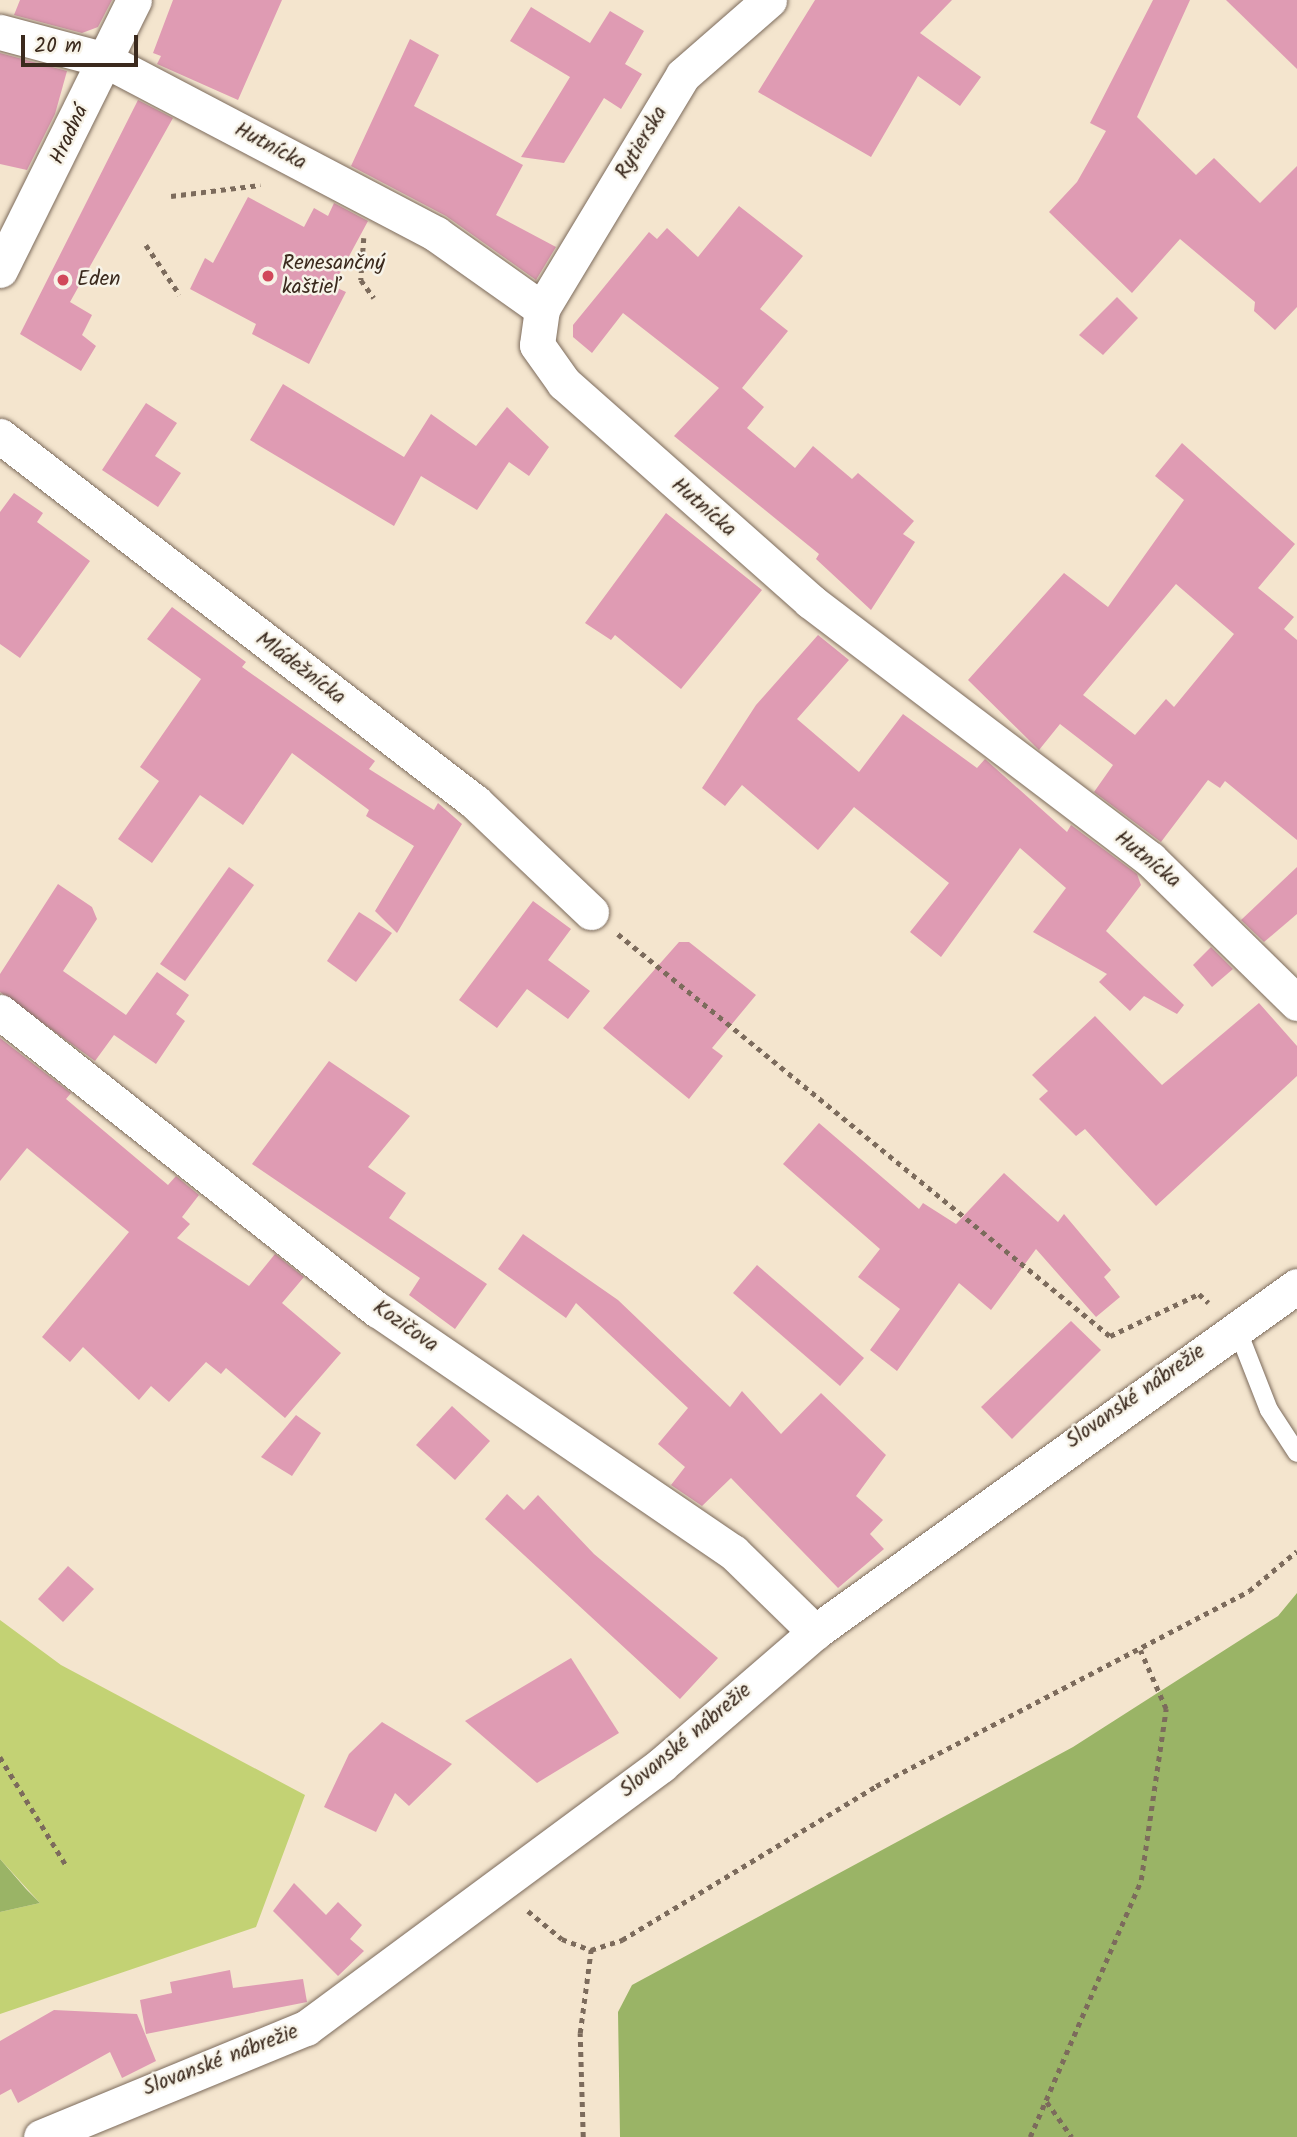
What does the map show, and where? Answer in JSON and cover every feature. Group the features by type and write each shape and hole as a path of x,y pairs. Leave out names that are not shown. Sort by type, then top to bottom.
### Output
{"street":[{"name":"Hradná","path":"1,267 134,0"},
{"name":"Rytierska","path":"542,309 683,75 769,0"},
{"name":"Hutnícka","path":"0,32 105,60 436,234 542,309 537,345 564,383 810,601 1150,859 1297,1003"},
{"name":"Mládežnícka","path":"0,436 475,802 590,912"},
{"name":"Kozičova","path":"0,1012 378,1310 733,1552 815,1632"},
{"name":"Slovanské nábrežie","path":"41,2137 306,2028 500,1888 661,1765 815,1632 1236,1326 1297,1286"}],"lane":[{"path":"1236,1326 1269,1410 1297,1453"}],"path":[{"path":"171,196 265,184"},
{"path":"354,226 365,232 361,280 373,298"},
{"path":"146,245 180,295"},
{"path":"590,912 1110,1336 1199,1294 1236,1326"},
{"path":"500,1888 562,1939 591,1950 621,1940 876,1786 1249,1591 1297,1551"},
{"path":"1030,2137 1141,1880 1166,1709 1140,1650"},
{"path":"0,1757 66,1865"},
{"path":"0,1770 9,1769"},
{"path":"583,2137 580,2033 591,1950"},
{"path":"1047,2102 1072,2137"}],"green space":[{"path":"1297,1593 1297,2137 620,2137 618,2012 632,1985 1073,1747 1278,1616"},
{"path":"0,1620 61,1665 305,1795 256,1927 0,2014 0,1912 40,1903 0,1859"},
{"path":"0,1859 26,1889 40,1903 0,1912"}],"building":[{"path":"20,0 112,0 98,27 82,33 14,15"},
{"path":"173,0 282,0 238,100 157,64 161,56 153,53"},
{"path":"815,0 952,0 920,33 981,77 960,106 918,76 871,157 758,92"},
{"path":"1153,0 1190,0 1137,117 1196,175 1214,158 1260,203 1297,166 1297,307 1275,330 1254,311 1255,302 1180,239 1132,293 1049,212 1077,182 1106,131 1090,123"},
{"path":"1226,0 1297,0 1297,69"},
{"path":"531,7 590,43 610,11 644,31 625,64 642,74 621,109 604,98 564,163 521,157 570,77 510,41"},
{"path":"410,39 439,55 414,106 523,165 496,215 556,247 536,280 446,216 351,166"},
{"path":"0,53 67,71 55,114 27,170 0,164"},
{"path":"138,100 173,118 70,302 92,315 82,335 96,346 81,371 20,334"},
{"name":"Renesančný kaštieľ","path":"248,197 304,227 314,208 328,216 334,203 368,221 333,286 346,292 309,364 252,334 256,324 190,289 205,258 213,263"},
{"path":"739,206 803,256 760,309 788,331 742,388 764,407 747,428 795,468 813,446 852,479 858,473 914,521 903,534 915,542 871,610 816,559 819,554 674,436 719,388 623,313 592,353 573,337 573,325 649,232 657,239 667,228 698,257"},
{"path":"1117,297 1138,318 1103,355 1079,335"},
{"path":"283,384 404,457 431,414 476,446 507,407 549,447 529,476 509,462 477,510 421,476 394,526 250,440"},
{"path":"146,403 177,423 155,456 181,473 158,507 102,470"},
{"path":"1182,443 1295,544 1258,588 1294,617 1284,629 1297,640 1297,840 1225,781 1220,788 1208,780 1161,842 1094,792 1113,765 1060,724 1039,750 968,680 1064,573 1108,607 1184,500 1155,476","holes":["1176,584 1234,634 1174,707 1166,699 1135,735 1083,695"]},
{"path":"14,493 43,513 37,522 90,561 20,658 0,644 0,512"},
{"path":"666,513 762,590 681,689 615,635 611,640 585,623"},
{"path":"172,607 246,662 242,667 375,761 369,769 434,810 438,803 462,824 397,933 375,911 414,846 366,816 369,810 292,753 243,825 200,795 152,863 118,839 159,781 140,767 201,679 147,639"},
{"path":"818,635 849,660 797,719 859,772 903,714 977,768 985,759 1067,832 1071,825 1137,874 1141,885 1106,931 1184,1005 1177,1014 1144,996 1130,1011 1099,982 1107,974 1033,932 1066,888 1020,848 941,957 910,932 949,883 854,807 818,850 742,785 725,806 702,788 756,705"},
{"path":"229,867 254,885 185,981 160,964"},
{"path":"1297,867 1297,914 1264,942 1241,920"},
{"path":"58,884 92,907 97,919 63,971 126,1015 157,972 189,995 176,1014 185,1021 156,1064 114,1035 95,1061 0,992 0,974"},
{"path":"533,901 571,929 548,960 590,991 568,1019 527,989 497,1028 459,1000"},
{"path":"359,912 392,933 356,982 327,961"},
{"path":"679,942 689,942 756,995 712,1048 723,1056 689,1099 603,1028"},
{"path":"1211,947 1233,969 1212,987 1193,965"},
{"path":"1259,1003 1297,1046 1297,1076 1156,1206 1085,1129 1076,1136 1039,1099 1048,1091 1032,1075 1095,1016 1162,1085"},
{"path":"0,1038 71,1093 66,1099 168,1185 176,1176 199,1195 182,1217 190,1224 177,1238 249,1286 275,1254 304,1277 282,1303 341,1353 285,1418 226,1368 221,1374 206,1362 169,1402 151,1386 139,1400 83,1347 70,1362 42,1337 129,1232 27,1148 0,1181"},
{"path":"329,1061 410,1116 368,1167 406,1193 389,1218 487,1284 455,1329 409,1295 420,1278 252,1164"},
{"path":"819,1123 919,1209 923,1203 956,1224 1004,1173 1058,1222 1064,1214 1111,1270 1104,1277 1120,1297 1096,1317 1036,1249 991,1310 959,1283 897,1371 870,1350 900,1309 858,1277 880,1249 783,1164"},
{"path":"523,1234 618,1300 730,1407 742,1391 781,1434 821,1393 886,1455 856,1496 883,1520 870,1534 884,1549 838,1588 731,1478 702,1506 671,1485 685,1467 658,1444 688,1408 576,1303 566,1318 498,1269"},
{"path":"757,1265 864,1358 840,1386 733,1293"},
{"path":"1071,1321 1101,1350 1012,1439 981,1407"},
{"path":"452,1406 490,1441 455,1480 416,1445"},
{"path":"296,1415 321,1433 292,1476 261,1457"},
{"path":"507,1494 524,1510 538,1495 594,1554 718,1658 680,1699 485,1519"},
{"path":"68,1566 94,1589 63,1622 38,1599"},
{"path":"571,1658 619,1733 537,1783 465,1721"},
{"path":"382,1722 452,1764 409,1806 395,1793 376,1832 324,1807 349,1754"},
{"path":"294,1883 326,1915 338,1902 362,1925 350,1939 364,1951 338,1976 273,1911"},
{"path":"230,1970 233,1988 303,1979 307,2002 146,2034 140,2000 172,1993 170,1982"},
{"path":"54,2010 137,2014 156,2061 122,2078 110,2052 18,2103 11,2089 0,2095 0,2041"}],"place":[{"name":"Renesančný kaštieľ","path":"268,276"},
{"name":"Eden","path":"63,280"}]}
